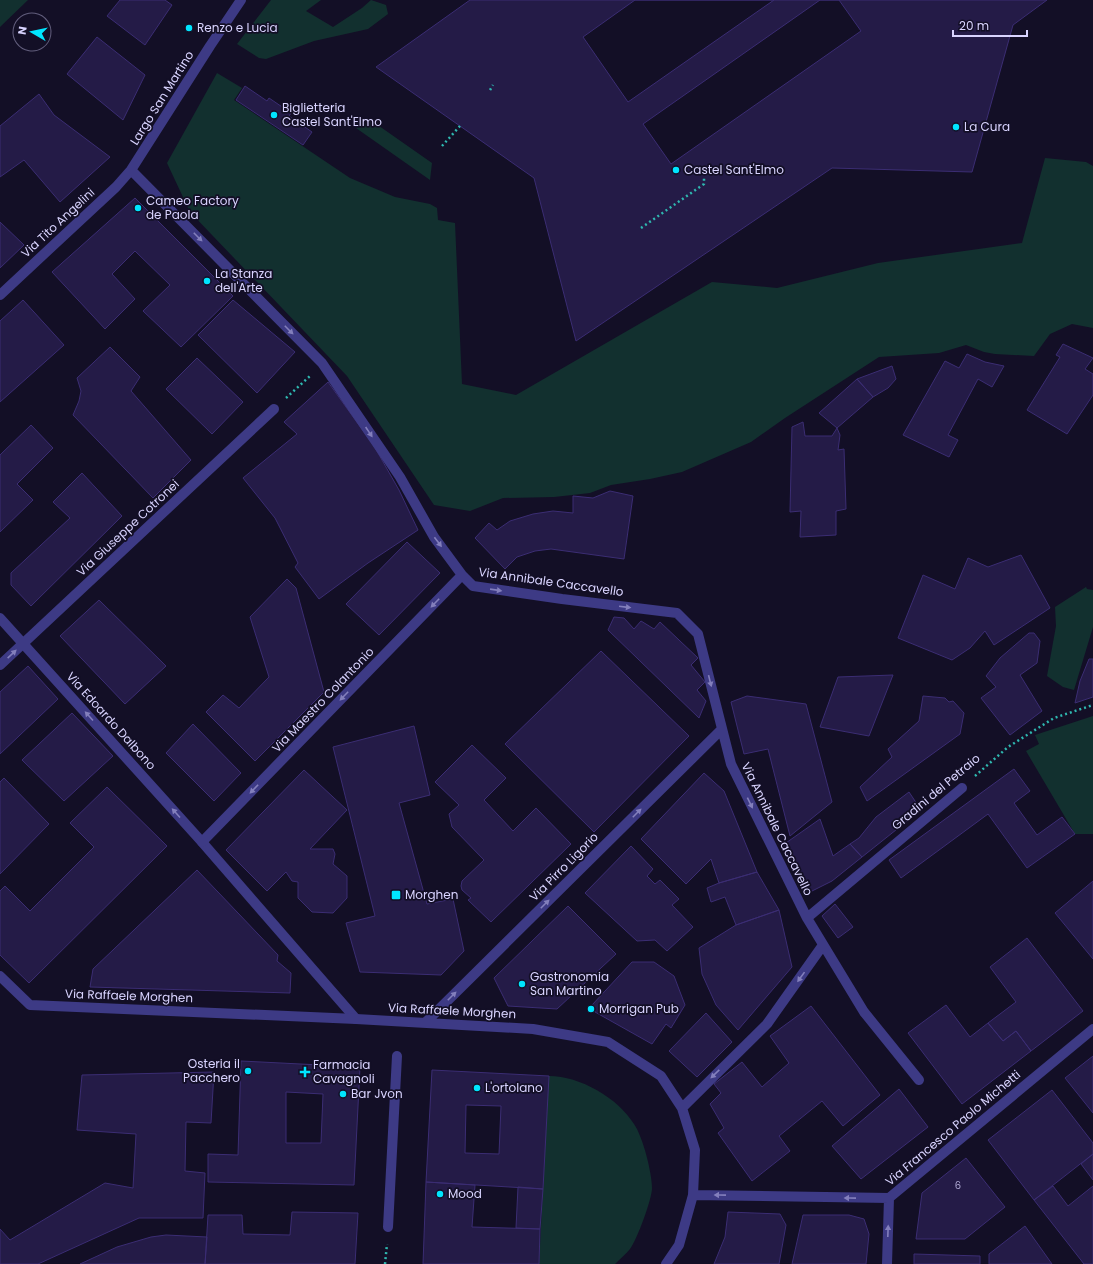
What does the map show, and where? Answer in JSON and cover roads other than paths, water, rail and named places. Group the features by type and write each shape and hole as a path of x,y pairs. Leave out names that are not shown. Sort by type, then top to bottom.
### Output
{"street":[{"name":"Largo San Martino","path":"131,170 241,0"},
{"name":"Via Tito Angelini","path":"0,295 116,187 131,170"},
{"name":"Via Annibale Caccavello","path":"131,170 322,364 400,477 434,536 462,575 474,586 562,599 677,613 698,634 731,764 807,918 864,1012 919,1080"},
{"name":"Via Giuseppe Cotronei","path":"0,665 274,409"},
{"name":"Via Maestro Colantonio","path":"202,842 462,575"},
{"name":"Via Edoardo Dalbono","path":"0,618 202,842 356,1019"},
{"name":"Via Pirro Ligorio","path":"425,1023 722,729"},
{"name":"Gradini del Petraio","path":"807,918 962,788"},
{"path":"682,1108 767,1024 824,946"},
{"name":"Via Raffaele Morghen","path":"0,976 30,1005 356,1019 533,1029 608,1042 660,1076 682,1108 695,1150 693,1195 679,1245 666,1264"},
{"name":"Via Francesco Paolo Michetti","path":"693,1195 889,1198 1093,1029"},
{"path":"388,1227 397,1056"},
{"path":"887,1264 889,1198"}],"place":[{"name":"Renzo e Lucia","path":"189,28"},
{"name":"Biglietteria Castel Sant'Elmo","path":"274,115"},
{"name":"La Cura","path":"956,127"},
{"name":"Castel Sant'Elmo","path":"676,170"},
{"name":"Cameo Factory de Paola","path":"138,208"},
{"name":"La Stanza dell'Arte","path":"207,281"},
{"name":"Morghen","path":"396,895"},
{"name":"Gastronomia San Martino","path":"522,984"},
{"name":"Morrigan Pub","path":"591,1009"},
{"name":"Osteria il Pacchero","path":"248,1071"},
{"name":"Farmacia Cavagnoli","path":"305,1072"},
{"name":"L'ortolano","path":"477,1088"},
{"name":"Bar Jvon","path":"343,1094"},
{"name":"Mood","path":"440,1194"}]}
